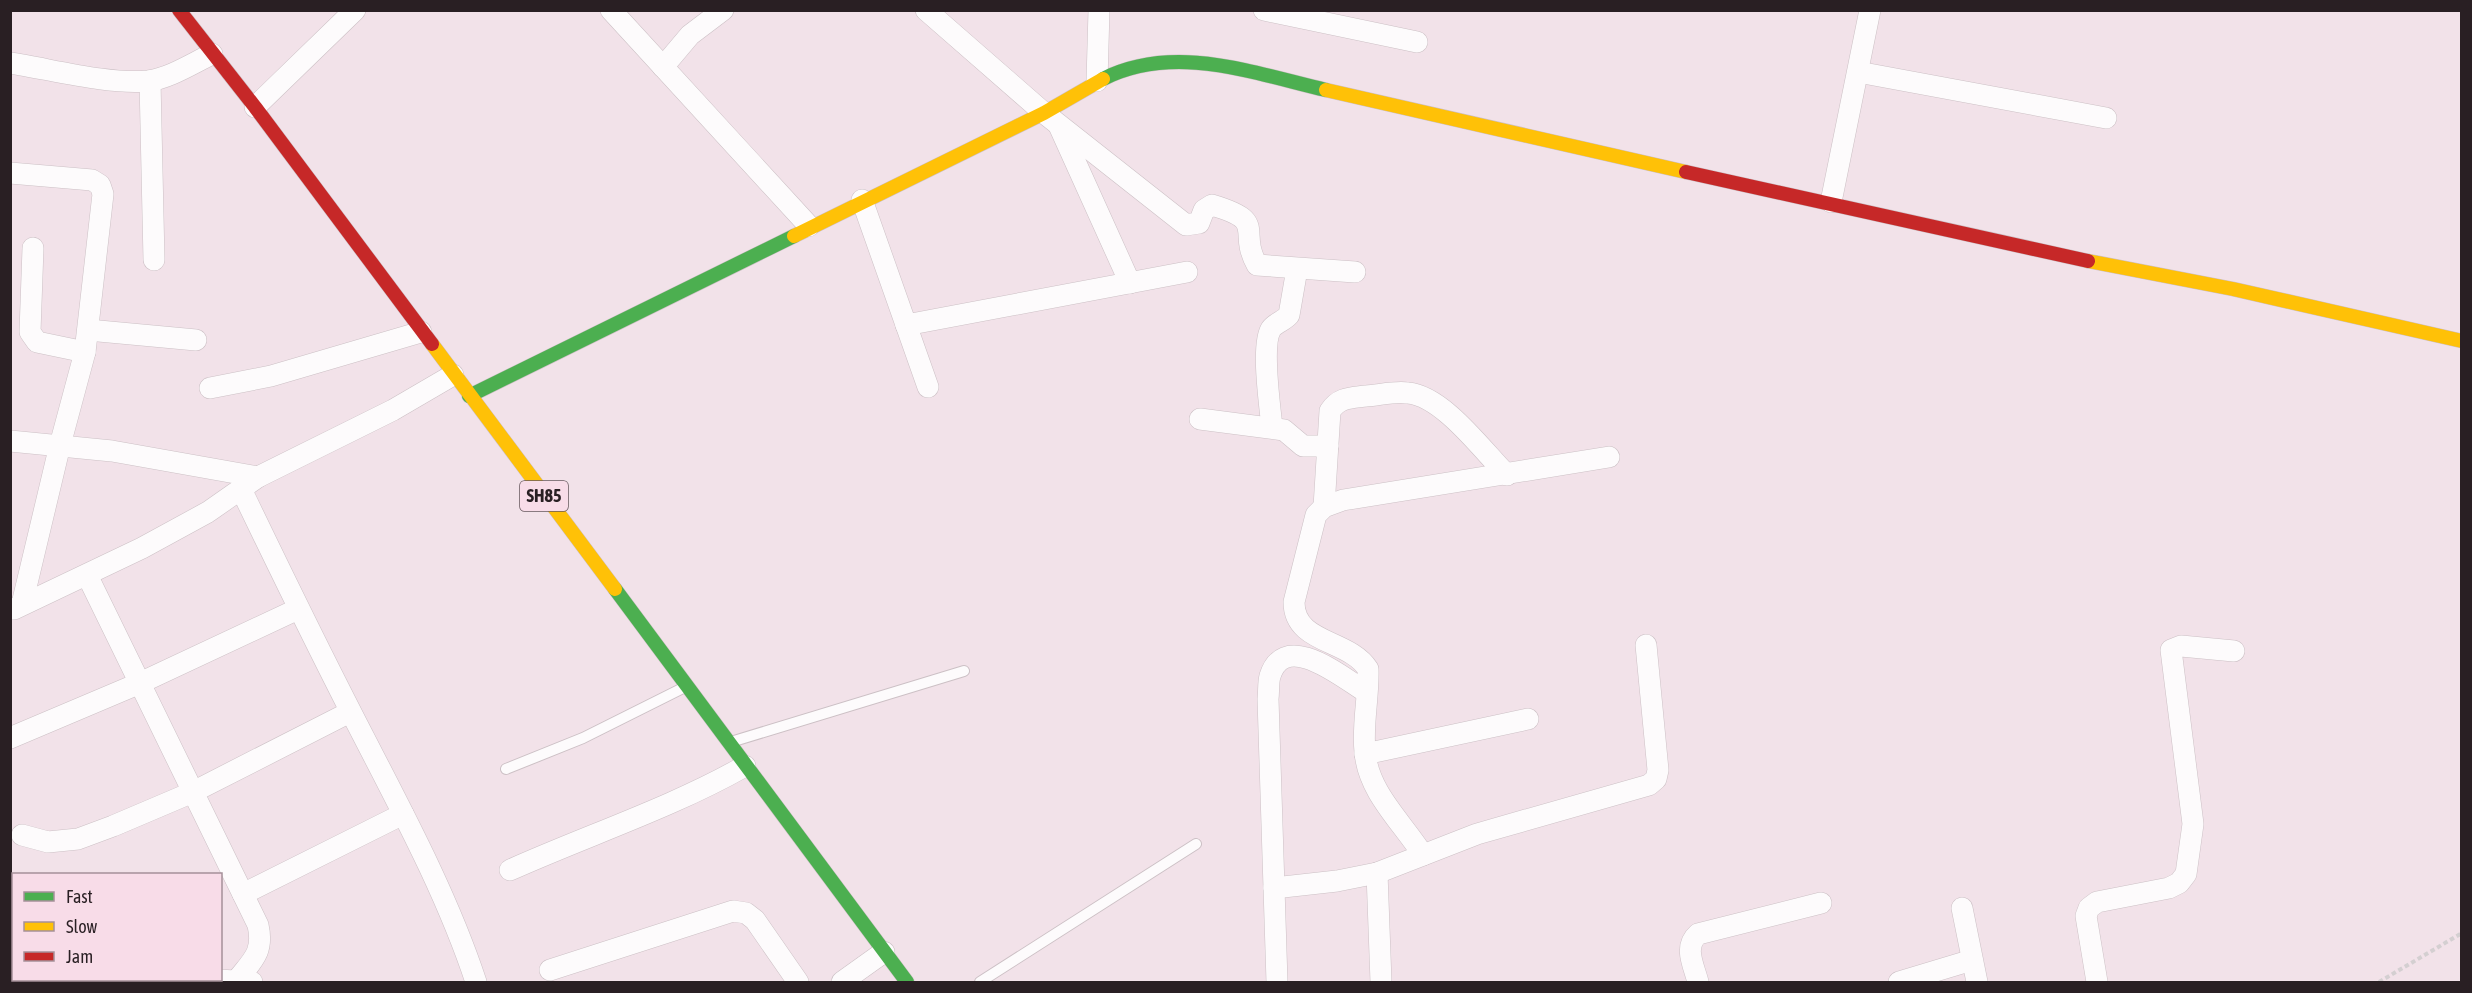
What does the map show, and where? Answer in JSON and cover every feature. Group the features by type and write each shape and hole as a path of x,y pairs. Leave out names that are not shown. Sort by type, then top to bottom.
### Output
{"street":[{"name":"SH85","path":"179,10 255,107 907,982"},
{"path":"255,107 355,10"},
{"path":"611,10 809,226"},
{"path":"663,67 690,35 723,10"},
{"path":"926,10 1051,119 1186,225 1199,223 1204,210 1212,205 1238,212 1246,220 1251,231 1252,255 1257,265 1355,272"},
{"path":"1097,81 1100,10"},
{"path":"1264,10 1417,42"},
{"path":"1831,202 1870,10"},
{"path":"10,63 125,81 150,81 212,54"},
{"path":"469,396 862,200 1051,119 1097,81 1125,68 1153,62 1189,62 1225,67 1556,143 1831,202 2049,254 2233,290 2462,341"},
{"path":"1858,72 2106,118"},
{"path":"150,81 154,260"},
{"path":"1051,119 1130,283"},
{"path":"10,173 92,180 100,184 103,194 85,352 16,607"},
{"path":"862,200 928,387"},
{"path":"33,248 30,332 32,338 37,342 85,352"},
{"path":"1272,427 1267,362 1269,335 1272,328 1289,315 1297,269"},
{"path":"906,325 1187,272"},
{"path":"88,330 196,340"},
{"path":"210,387 272,376 421,332"},
{"path":"16,607 87,575 208,512 249,483 383,415 453,375"},
{"path":"1324,507 1330,411 1335,403 1345,398 1408,393 1426,397 1446,412 1507,475"},
{"path":"1200,419 1272,427 1284,430 1303,446 1328,446"},
{"path":"10,441 112,451 249,483"},
{"path":"1423,855 1384,803 1371,778 1365,754 1368,669 1363,661 1305,630 1294,613 1294,602 1316,515 1324,507 1344,500 1609,457"},
{"path":"249,483 298,609 403,814 447,908 476,982"},
{"path":"87,575 258,925 262,940 257,956 236,981"},
{"path":"10,738 140,683 298,609"},
{"path":"1274,888 1337,881 1377,873 1541,814 1649,785 1656,779 1658,770 1646,645"},
{"path":"2097,982 2086,916 2089,908 2097,902 2169,888 2180,883 2186,874 2193,824 2171,650 2181,646 2234,651"},
{"path":"1276,982 1268,699 1270,675 1277,663 1292,654 1308,657 1366,692"},
{"path":"22,835 48,842 78,838 193,792 351,712"},
{"path":"1365,754 1528,719"},
{"path":"510,870 623,821 680,800 745,766"},
{"path":"243,894 403,814"},
{"path":"1377,873 1381,982"},
{"path":"1698,982 1689,946 1691,940 1698,934 1821,903"},
{"path":"1962,908 1977,982"},
{"path":"550,970 733,911 746,913 755,920 798,982"},
{"path":"842,982 884,952"},
{"path":"1899,982 1972,960"}],"lane":[{"path":"728,743 964,672"},
{"path":"506,769 624,720 686,687"},
{"path":"980,982 1196,844"}],"path":[{"path":"2379,982 2462,933"}],"traffic: fast":[{"path":"1103,79 1130,68 1158,63 1186,62 1242,70 1326,90"},
{"path":"469,396 794,236"},
{"path":"615,589 907,982"}],"traffic: slow":[{"path":"794,236 1044,113 1103,79"},
{"path":"1326,90 1686,172"},
{"path":"2088,261 2233,289 2462,341"},
{"path":"432,344 615,589"}],"traffic: jam":[{"path":"179,10 255,107 432,344"},
{"path":"1686,172 2088,261"}]}
